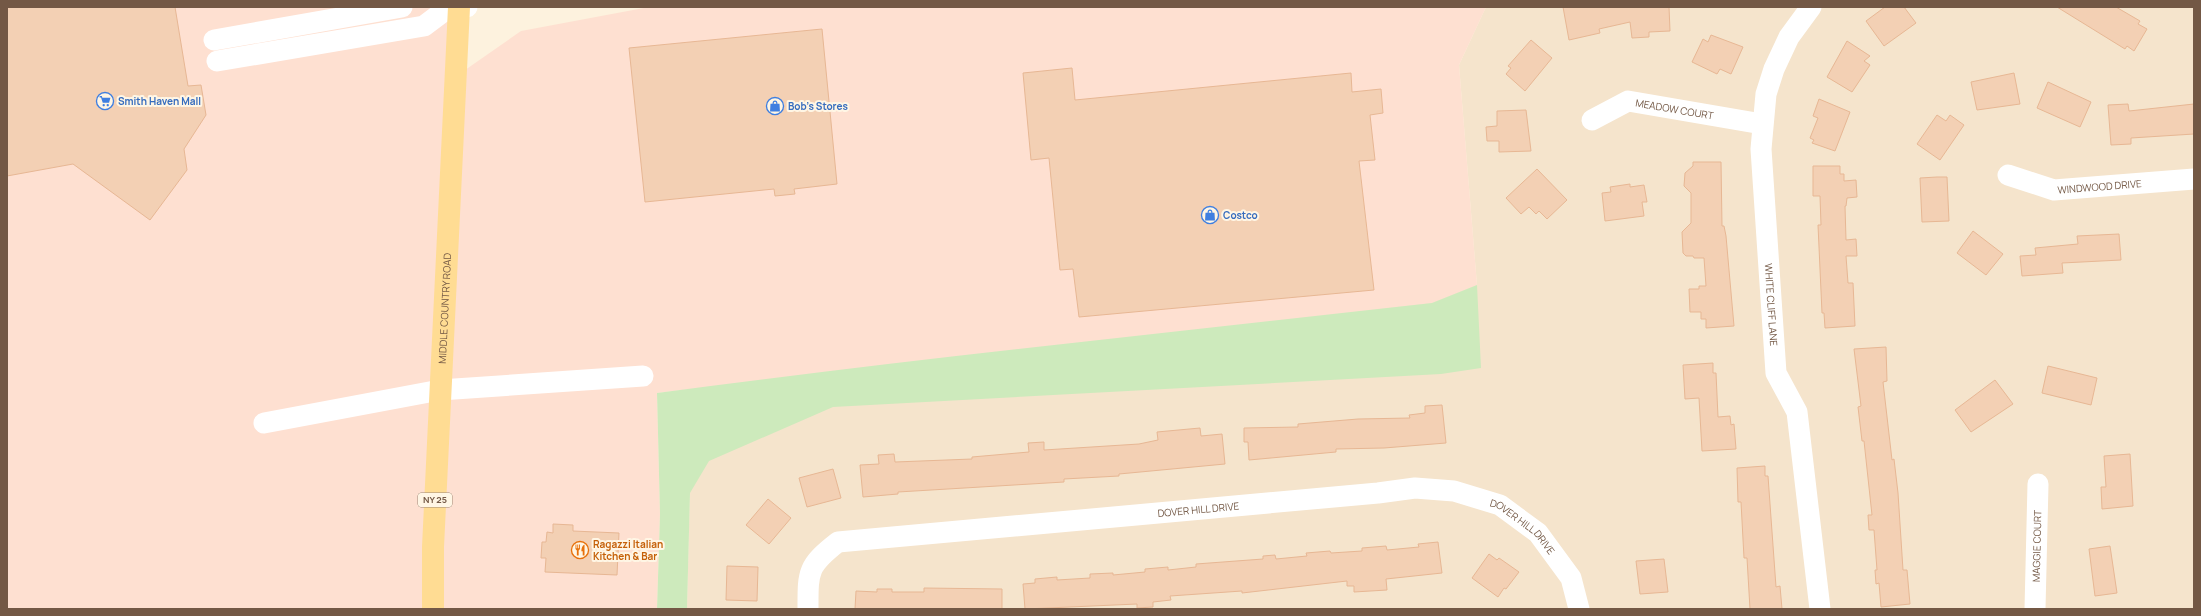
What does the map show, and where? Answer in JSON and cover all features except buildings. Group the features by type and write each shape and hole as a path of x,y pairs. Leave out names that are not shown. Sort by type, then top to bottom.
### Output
{"main road":[{"name":"MIDDLE COUNTRY ROAD","path":"433,609 433,548 440,390 452,8"}],"street":[{"path":"214,40 402,7"},
{"name":"WHITE CLIFF LANE","path":"1811,7 1789,37 1774,69 1766,94 1762,124 1761,149 1776,373 1796,412 1820,609"},
{"path":"217,61 424,26 452,8"},
{"name":"MEADOW COURT","path":"1592,120 1628,101 1762,124"},
{"name":"WINDWOOD DRIVE","path":"2008,175 2054,190 2194,179"},
{"path":"264,423 440,390 643,376"},
{"name":"MAGGIE COURT","path":"2035,609 2038,484"},
{"name":"DOVER HILL DRIVE","path":"808,609 808,577 819,557 838,542 1378,493 1415,488 1454,491 1500,505 1513,514 1538,533 1571,578 1579,609"}],"shaded area":[{"path":"7,7 459,7 455,77 521,31 649,7 1486,7 1459,65 1477,285 1432,303 657,393 660,514 657,609 7,609"},
{"path":"1486,7 2194,7 2194,609 687,609 691,447 890,338 1477,285 1459,65"}],"green space":[{"path":"1477,285 1481,368 1441,374 833,407 709,461 690,493 687,609 657,609 660,514 657,393 947,357 1432,303"}],"place":[{"name":"Smith Haven Mall","path":"105,101"},
{"name":"Bob's Stores","path":"775,106"},
{"name":"Costco","path":"1210,215"},
{"name":"Ragazzi Italian Kitchen & Bar","path":"580,550"}]}
